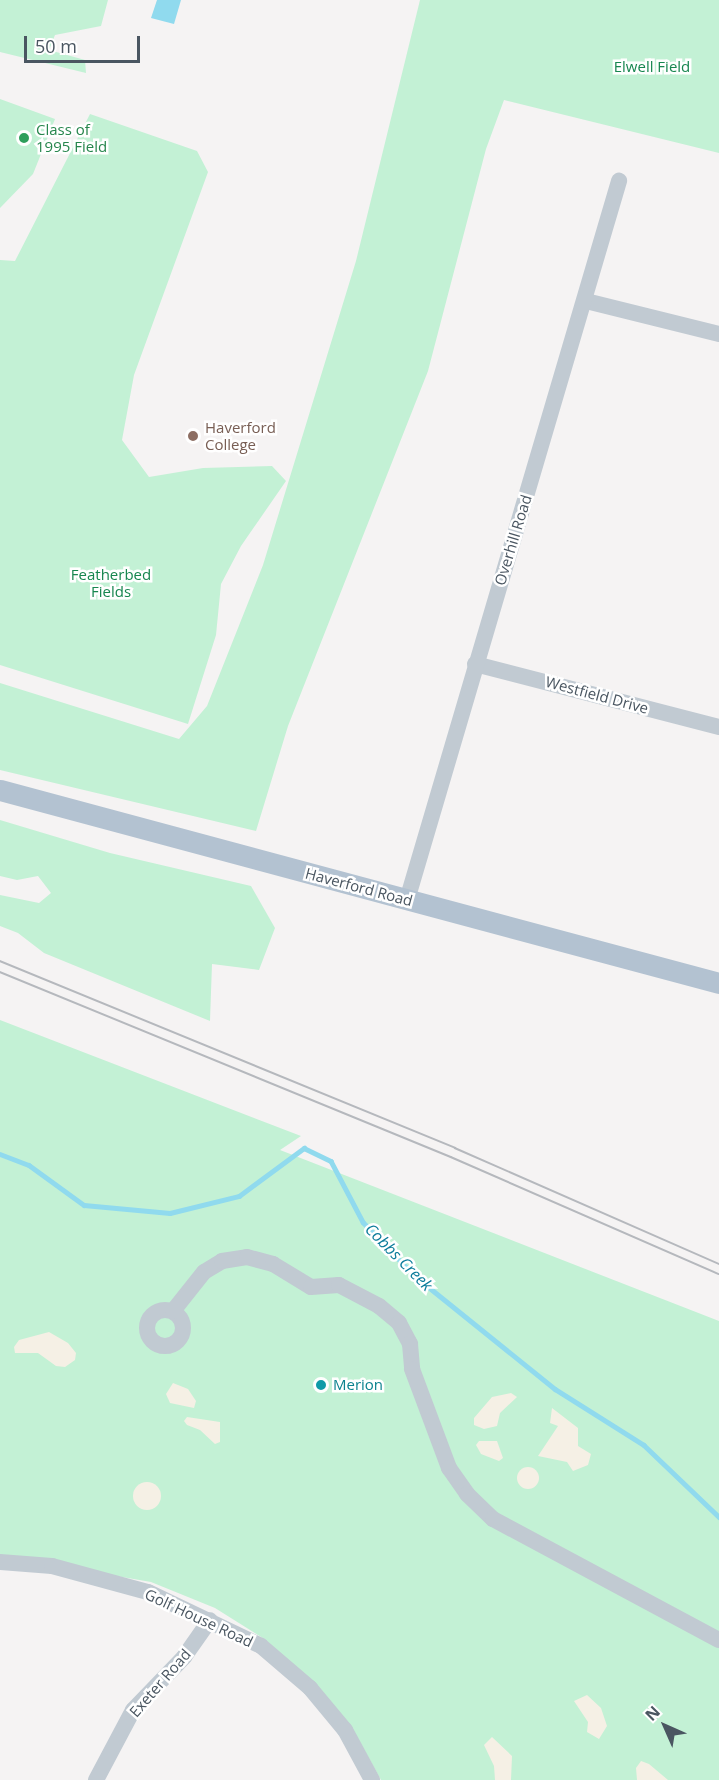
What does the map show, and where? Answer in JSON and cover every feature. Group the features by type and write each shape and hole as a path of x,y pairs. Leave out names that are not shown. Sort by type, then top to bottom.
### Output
{"main road":[{"name":"Haverford Road","path":"0,790 719,982"}],"street":[{"name":"Overhill Road","path":"407,900 475,664 586,301 620,181"},
{"path":"586,301 719,334"},
{"name":"Westfield Drive","path":"475,664 719,727"},
{"path":"173,1311 204,1272 222,1261 248,1257 273,1264 310,1287 339,1285 380,1306 399,1323 410,1344 412,1369 449,1468 467,1494 493,1520 719,1640"},
{"name":"Golf House Road","path":"0,1562 52,1566 148,1592 261,1646 310,1688 345,1730 372,1780"},
{"name":"Exeter Road","path":"96,1780 133,1710 184,1657 210,1620"}],"green space":[{"path":"0,0 108,0 101,26 55,35 49,50 85,60 86,73 0,52"},
{"name":"Elwell Field","path":"420,0 719,0 719,153 504,100 486,149 428,371 288,726 256,831 0,770 0,683 179,739 207,706 263,565 356,261"},
{"name":"Class of 1995 Field","path":"0,99 55,119 33,174 0,208"},
{"name":"Featherbed Fields","path":"90,114 197,151 208,172 134,375 122,440 149,477 203,468 272,466 286,481 241,546 221,584 216,635 188,724 0,665 0,260 15,261"},
{"path":"0,820 110,853 251,886 275,928 259,970 212,964 210,1021 44,953 18,933 0,926 0,895 39,903 51,893 38,876 17,880 0,876"},
{"path":"0,1020 301,1136 280,1150 719,1321 719,1780 381,1780 351,1726 266,1640 215,1608 151,1582 0,1556"}],"sand":[{"path":"49,1332 68,1343 76,1353 75,1360 65,1367 56,1366 38,1353 15,1353 14,1347 19,1340"},
{"path":"173,1383 188,1389 196,1401 194,1408 170,1403 166,1394"},
{"path":"511,1393 517,1397 500,1413 497,1426 484,1429 474,1425 474,1418 492,1397"},
{"path":"552,1408 578,1428 578,1446 591,1454 588,1465 573,1471 567,1462 538,1456 558,1426 550,1423"},
{"path":"187,1417 220,1422 220,1442 215,1444 200,1430 187,1425 184,1421"},
{"path":"479,1441 497,1441 503,1458 499,1461 481,1454 476,1445"},
{"path":"528,1467 536,1470 539,1478 536,1486 528,1489 520,1486 517,1478 520,1470"},
{"path":"147,1482 157,1486 161,1496 157,1506 147,1510 137,1506 133,1496 137,1486"},
{"path":"587,1695 601,1708 607,1726 599,1739 587,1732 588,1722 574,1701"},
{"path":"492,1737 512,1756 511,1780 495,1780 494,1766 484,1745"},
{"path":"641,1761 649,1764 668,1780 637,1780 636,1768"}],"water":[{"path":"157,0 181,0 174,24 151,18"}],"waterway":[{"name":"Cobbs Creek","path":"0,1154 29,1165 84,1205 170,1213 239,1196 304,1148 331,1161 363,1222 415,1276 555,1389 644,1445 719,1517"}],"tram line":[{"path":"0,961 455,1148 719,1264"},
{"path":"0,972 451,1157 719,1274"}],"place":[{"name":"Class of 1995 Field","path":"24,138"},
{"name":"Haverford College","path":"193,436"},
{"name":"Merion","path":"321,1385"}]}
